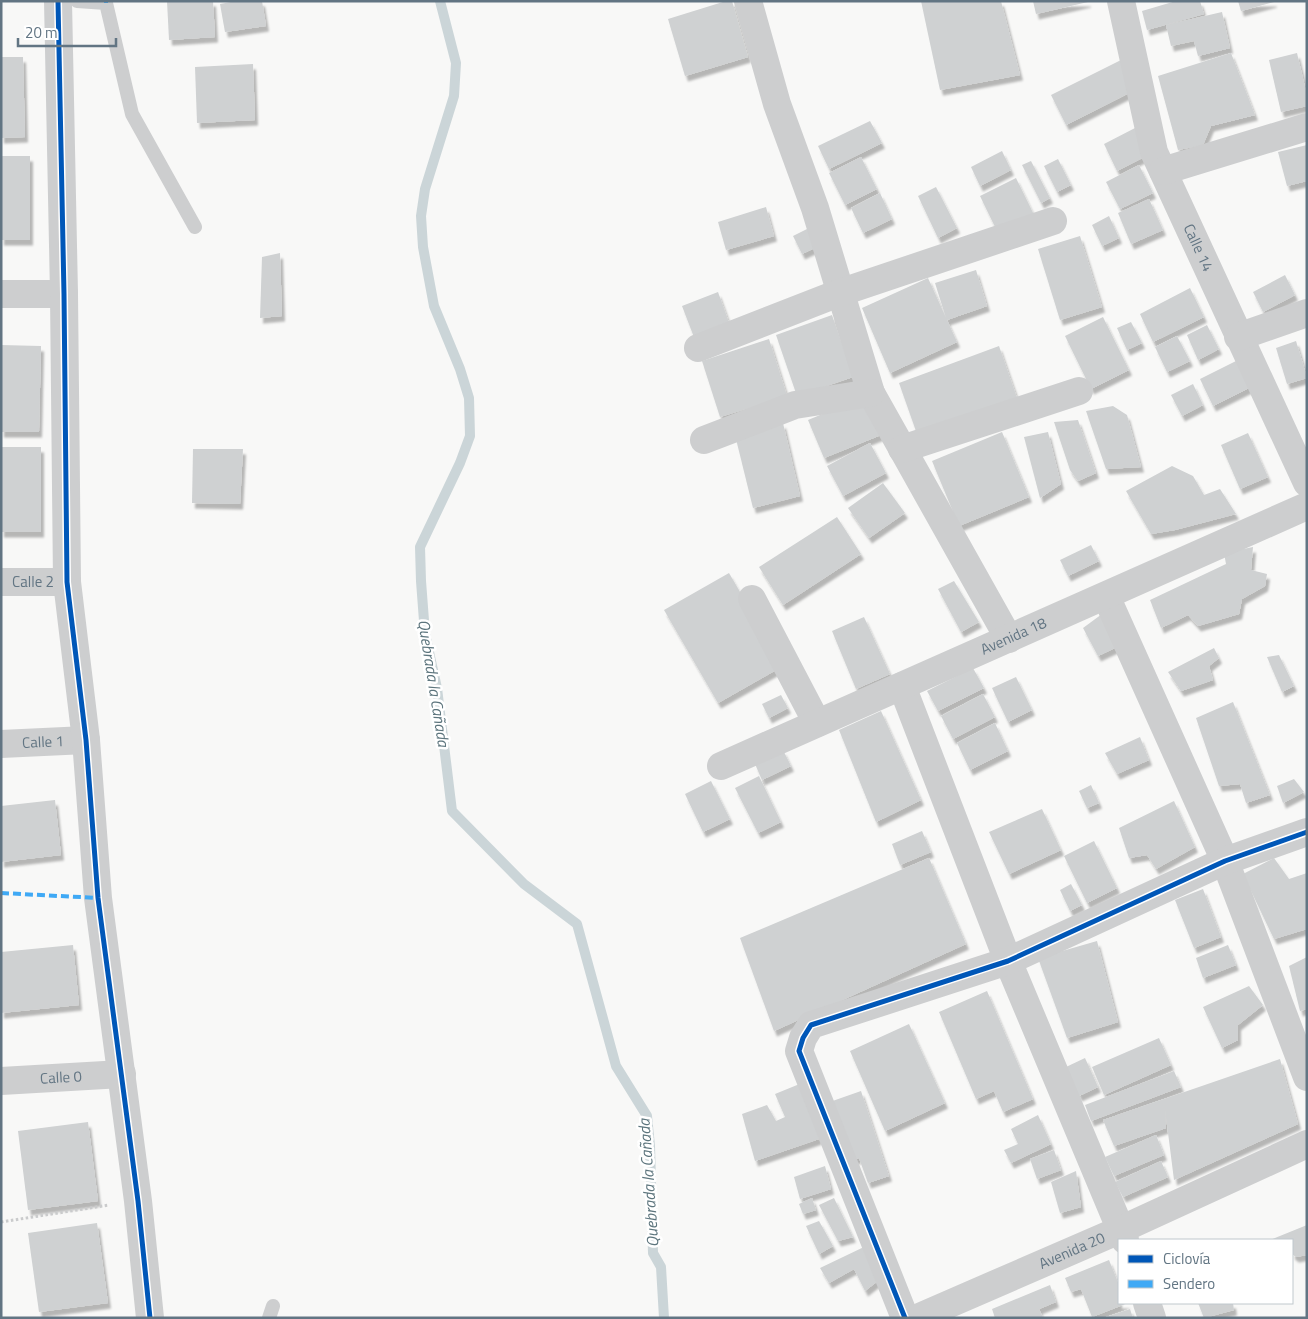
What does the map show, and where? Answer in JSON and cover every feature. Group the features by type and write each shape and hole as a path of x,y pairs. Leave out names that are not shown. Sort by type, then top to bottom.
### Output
{"street":[{"path":"58,1 67,582 86,740 98,898 138,1201 150,1318"},
{"path":"748,1 777,104 815,208 870,393 1009,639"},
{"name":"Calle 14","path":"1121,1 1154,152 1307,483"},
{"path":"1162,171 1307,127"},
{"path":"698,348 839,293 1053,221"},
{"path":"1,294 64,294"},
{"path":"1238,337 1307,313"},
{"path":"902,449 1079,391"},
{"path":"704,440 795,404 870,393"},
{"name":"Avenida 18","path":"721,766 1307,506"},
{"name":"Calle 2","path":"1,582 67,582"},
{"path":"1106,596 1225,860 1307,1077"},
{"path":"752,599 817,723"},
{"path":"902,686 1008,961 1124,1235"},
{"name":"Calle 1","path":"1,744 86,740"},
{"path":"905,1318 799,1051 803,1038 811,1025 1008,961 1225,860 1307,832"},
{"name":"Calle 0","path":"1,1080 122,1074"},
{"name":"Avenida 20","path":"917,1318 1124,1235 1307,1144"},
{"path":"1147,1304 1152,1318"}],"lane":[{"path":"77,1 106,3 132,114 195,227"}],"path":[{"path":"1,1222 138,1201"}],"building":[{"path":"167,1 213,1 215,37 169,40"},
{"path":"236,1 262,1 266,26 225,32 220,4"},
{"path":"726,1 732,1 748,57 685,76 668,19"},
{"path":"921,1 1001,1 1020,75 940,90"},
{"path":"1033,1 1088,1 1088,2 1036,14"},
{"path":"1176,1 1200,1 1204,14 1147,30 1142,11"},
{"path":"1238,1 1274,1 1274,2 1241,11"},
{"path":"1222,12 1230,48 1198,56 1194,41 1171,46 1166,25"},
{"path":"1231,53 1255,115 1211,126 1203,145 1178,150 1158,76"},
{"path":"1297,53 1307,96 1307,106 1281,112 1269,60"},
{"path":"1,57 23,57 25,137 1,138"},
{"path":"1121,60 1135,90 1066,125 1051,95"},
{"path":"253,64 255,120 197,123 195,67"},
{"path":"870,121 882,143 829,169 818,146"},
{"path":"1135,128 1148,155 1117,171 1104,144"},
{"path":"1307,145 1307,181 1287,186 1278,152"},
{"path":"1002,151 1011,170 980,186 971,167"},
{"path":"1,156 30,156 30,240 1,240"},
{"path":"861,157 877,189 845,205 829,173"},
{"path":"1058,159 1071,185 1057,192 1044,166"},
{"path":"1031,161 1050,198 1041,203 1022,165"},
{"path":"1139,165 1153,193 1120,209 1106,182"},
{"path":"1016,178 1034,215 998,233 980,196"},
{"path":"936,187 957,228 938,238 918,196"},
{"path":"880,193 892,219 863,233 851,208"},
{"path":"1149,199 1163,230 1131,244 1118,213"},
{"path":"766,207 774,236 726,250 718,222"},
{"path":"1109,216 1119,238 1102,246 1092,225"},
{"path":"813,226 823,244 802,254 793,236"},
{"path":"1080,236 1102,307 1060,320 1038,249"},
{"path":"280,253 282,316 260,318 262,257"},
{"path":"976,270 987,306 947,320 957,342 890,373 862,308 928,278 946,318 935,283"},
{"path":"1285,275 1295,295 1263,312 1253,292"},
{"path":"1190,288 1204,317 1153,342 1140,314"},
{"path":"718,292 732,331 697,345 682,306"},
{"path":"832,315 853,377 797,396 776,335"},
{"path":"1103,317 1129,370 1091,389 1065,336"},
{"path":"1131,322 1142,343 1127,350 1117,328"},
{"path":"1207,325 1219,349 1198,360 1187,335"},
{"path":"1177,336 1190,361 1167,372 1155,347"},
{"path":"769,339 787,396 720,417 702,361"},
{"path":"1296,341 1307,378 1287,384 1276,348"},
{"path":"1,345 41,346 39,432 1,432"},
{"path":"999,346 1017,398 917,434 899,383"},
{"path":"1242,358 1255,385 1213,406 1200,379"},
{"path":"1193,384 1203,405 1182,416 1171,395"},
{"path":"866,396 881,435 824,458 808,420"},
{"path":"1113,406 1127,415 1141,467 1106,469 1086,411"},
{"path":"1078,420 1096,473 1078,481 1070,470 1054,422"},
{"path":"783,423 800,496 753,508 735,435"},
{"path":"1002,432 1029,497 959,526 932,461"},
{"path":"1048,432 1061,484 1040,498 1024,437"},
{"path":"1248,433 1268,477 1240,489 1221,445"},
{"path":"870,443 886,473 843,496 827,466"},
{"path":"1,447 41,447 41,532 1,532"},
{"path":"193,449 243,449 240,504 192,503"},
{"path":"1172,466 1193,476 1204,495 1220,489 1236,514 1175,530 1151,534 1126,491"},
{"path":"883,483 905,513 869,538 848,508"},
{"path":"837,517 861,554 783,605 759,567"},
{"path":"1091,545 1099,561 1068,576 1060,560"},
{"path":"1253,547 1251,570 1267,574 1265,586 1242,599 1239,614 1198,626 1188,615 1161,628 1150,600 1226,564 1224,553"},
{"path":"729,573 783,666 718,703 664,610"},
{"path":"954,581 979,622 961,632 938,589"},
{"path":"1102,614 1117,647 1098,656 1083,628"},
{"path":"864,617 890,674 856,689 832,631"},
{"path":"1214,648 1219,658 1209,666 1213,680 1181,691 1168,672"},
{"path":"1279,655 1294,686 1282,692 1267,657"},
{"path":"973,668 984,688 938,711 927,691"},
{"path":"1016,677 1032,710 1008,722 992,688"},
{"path":"983,694 995,717 953,739 941,716"},
{"path":"781,695 788,708 769,718 762,704"},
{"path":"1233,702 1270,795 1246,803 1240,784 1219,786 1196,718"},
{"path":"881,711 921,800 876,822 839,730"},
{"path":"995,723 1008,751 970,770 957,743"},
{"path":"1140,737 1149,760 1117,774 1105,753"},
{"path":"783,750 791,766 762,780 755,764"},
{"path":"759,776 781,822 758,833 735,788"},
{"path":"1294,779 1304,792 1283,803 1277,786"},
{"path":"711,781 730,819 703,832 685,794"},
{"path":"1091,785 1099,803 1087,808 1079,791"},
{"path":"55,800 61,855 1,862 1,806"},
{"path":"1174,801 1195,847 1156,869 1147,855 1129,858 1119,828"},
{"path":"1042,809 1061,850 1009,874 989,832"},
{"path":"922,831 931,852 900,865 892,844"},
{"path":"1094,841 1117,888 1087,903 1064,856"},
{"path":"929,858 966,944 774,1031 740,938"},
{"path":"1274,858 1289,879 1307,873 1307,929 1274,939 1243,874"},
{"path":"1071,884 1082,905 1070,911 1060,890"},
{"path":"1203,889 1221,937 1194,948 1175,900"},
{"path":"1097,941 1118,1022 1067,1038 1038,958"},
{"path":"73,945 79,1005 1,1013 1,952"},
{"path":"1228,945 1236,965 1203,978 1196,958"},
{"path":"1307,957 1307,1009 1300,1011 1289,966"},
{"path":"1249,986 1263,1005 1238,1025 1238,1040 1222,1048 1203,1007"},
{"path":"987,991 1033,1099 1003,1112 994,1091 976,1099 939,1012"},
{"path":"909,1024 945,1103 885,1131 850,1051"},
{"path":"1159,1038 1171,1065 1104,1095 1092,1067"},
{"path":"1085,1058 1098,1087 1079,1096 1066,1067"},
{"path":"1280,1059 1298,1124 1174,1180 1165,1109 1166,1128 1114,1146 1103,1120"},
{"path":"1174,1071 1181,1087 1091,1121 1085,1105"},
{"path":"802,1083 819,1139 755,1161 742,1114 767,1105 776,1121 785,1117 775,1094"},
{"path":"861,1091 889,1176 868,1183 859,1158 844,1162 824,1104"},
{"path":"1038,1115 1051,1144 1011,1163 1004,1150 1018,1144 1011,1129"},
{"path":"88,1122 98,1201 28,1210 18,1131"},
{"path":"1156,1135 1164,1155 1114,1176 1105,1157"},
{"path":"1054,1150 1061,1170 1037,1179 1030,1159"},
{"path":"1161,1161 1168,1177 1123,1197 1115,1182"},
{"path":"825,1166 831,1189 800,1199 794,1177"},
{"path":"1076,1171 1081,1207 1060,1213 1051,1182"},
{"path":"812,1198 816,1210 803,1214 799,1204"},
{"path":"834,1198 853,1237 838,1241 819,1205"},
{"path":"819,1221 833,1246 819,1254 806,1226"},
{"path":"97,1223 108,1303 39,1312 28,1233"},
{"path":"1307,1225 1307,1255 1296,1257 1293,1255 1293,1239 1272,1239"},
{"path":"866,1246 879,1280 865,1291 854,1269 829,1283 820,1268"},
{"path":"1109,1260 1118,1282 1118,1304 1125,1304 1092,1317 1081,1289 1071,1292 1065,1278"},
{"path":"1050,1285 1056,1302 1039,1309 1043,1318 995,1318 992,1309"},
{"path":"1198,1304 1233,1304 1234,1310 1204,1318"},
{"path":"1130,1309 1133,1318 1106,1318 1106,1317"}],"waterway":[{"name":"Quebrada la Cañada","path":"440,1 456,63 454,96 425,189 421,216 423,247 434,306 460,369 469,398 470,436 460,463 420,547 425,634 437,688 452,811 524,884 577,924 616,1066 647,1116 650,1146 653,1253 661,1267 664,1318"}],"marked path":[{"path":"1,893 98,898"}],"cycle path":[{"path":"58,1 67,582 86,740 98,898 138,1201 150,1318"},
{"path":"905,1318 799,1051 803,1038 811,1025 1008,961 1225,861 1307,832"}]}
